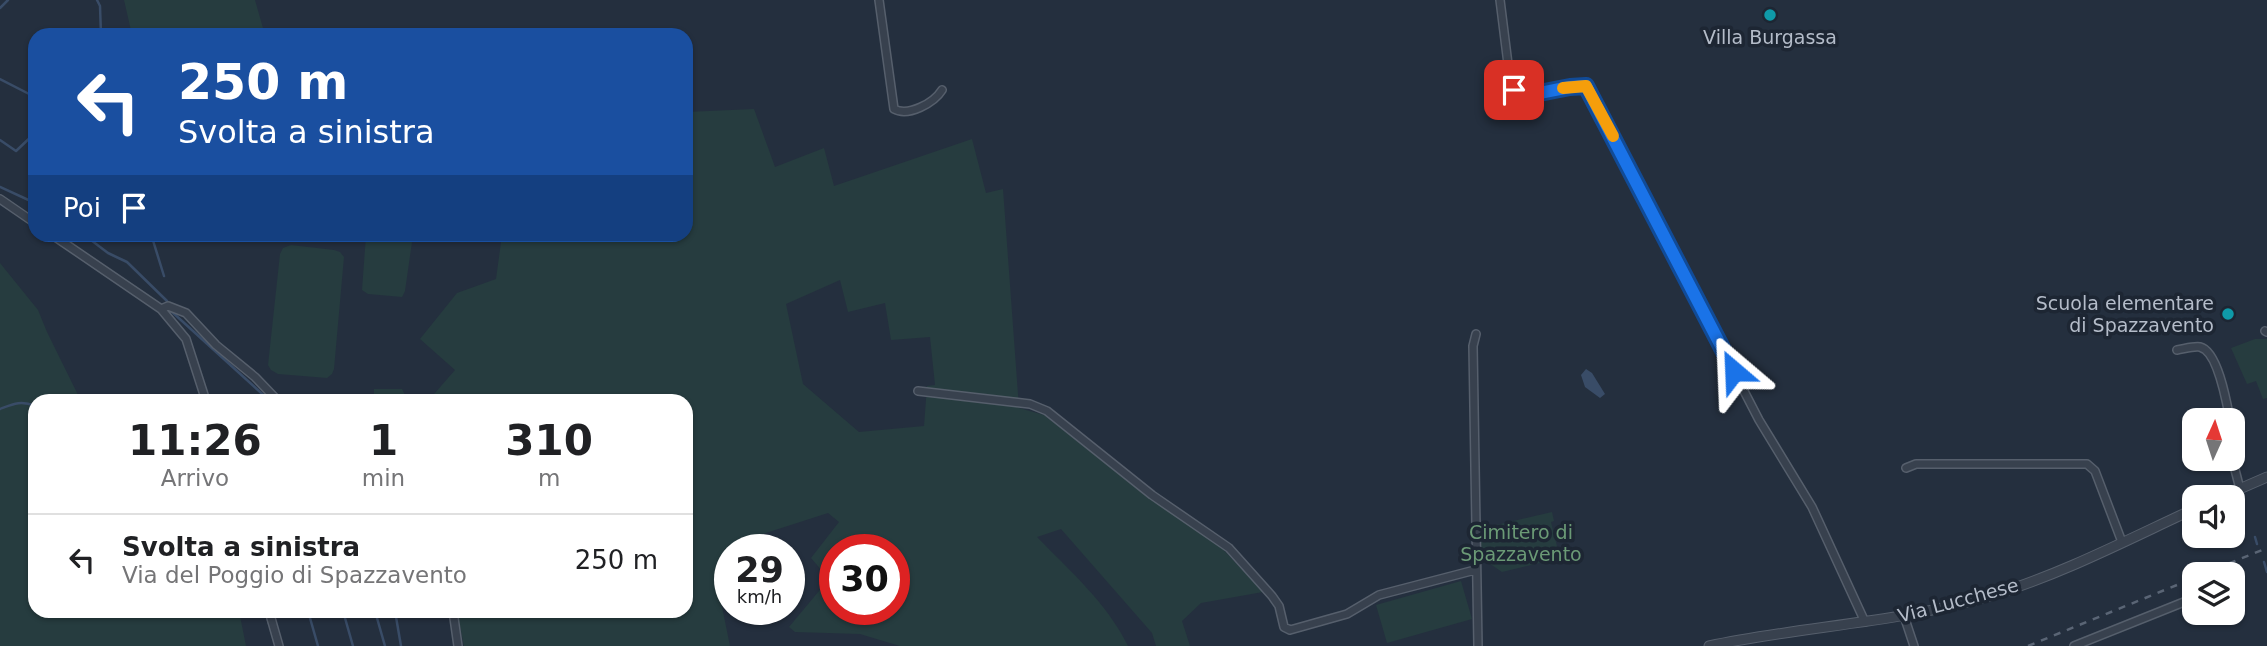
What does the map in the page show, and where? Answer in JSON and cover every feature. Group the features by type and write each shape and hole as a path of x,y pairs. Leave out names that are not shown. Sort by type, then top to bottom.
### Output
{"street":[{"path":"879,0 894,109 900,112 914,109 934,100 942,90"},
{"path":"1500,0 1509,72 1516,92 1526,96 1586,86 1759,420 1812,507 1865,622"},
{"path":"0,199 28,218"},
{"path":"63,242 161,309 186,339 204,394"},
{"path":"161,309 168,306 186,313 216,345 271,394"},
{"path":"1476,334 1473,346 1478,646"},
{"path":"2177,350 2202,347 2210,355 2220,377 2227,408"},
{"path":"918,391 1030,404 1047,411 1152,495 1229,548 1272,596 1279,606 1284,627 1290,630 1347,614 1379,595 1475,570"},
{"path":"1906,468 1916,464 2087,464 2095,471 2122,542"},
{"path":"2245,487 2267,477"},
{"name":"Via Lucchese","path":"1709,646 1771,634 1904,616 1994,594 2182,514"},
{"path":"2074,646 2182,603"},
{"path":"1904,616 1914,646"},
{"path":"271,618 279,646"},
{"path":"454,618 458,646"}],"green space":[{"path":"124,0 255,0 263,28 130,28"},
{"path":"754,109 775,167 824,148 834,186 972,139 986,193 1003,189 1019,408 1044,415 1140,490 1218,544 1263,592 1201,603 1182,621 1190,646 1156,646 1152,633 1061,529 1037,537 1099,602 1128,646 900,646 860,634 795,632 789,627 805,625 805,608 819,591 819,625 910,625 910,534 830,534 839,522 828,513 763,534 714,534 714,625 726,625 730,646 464,646 458,618 693,618 693,394 434,394 455,370 420,339 457,293 496,279 501,242 693,242 693,112","holes":["840,280 848,312 885,303 891,340 930,337 935,385 927,386 924,426 859,432 803,384 786,304"]},
{"path":"365,242 412,242 402,297 368,294 362,290"},
{"path":"291,245 334,250 344,257 334,369 327,378 278,374 268,365 280,254 283,248"},
{"path":"0,263 38,310 78,394 28,394 28,618 240,618 246,646 0,646"},
{"path":"2255,339 2267,339 2267,398 2263,399 2256,381 2247,384 2231,348"},
{"path":"374,389 402,389 404,394 374,394"},
{"name":"Cimitero di Spazzavento","path":"1552,512 1554,521 1551,522 1560,558 1502,572 1480,557 1479,529"},
{"path":"819,548 819,567 811,558"},
{"path":"1461,581 1472,619 1387,643 1376,605"}],"water":[{"path":"1586,369 1592,373 1605,394 1600,398 1585,387 1581,375"}],"waterway":[{"path":"0,8 8,0"},
{"path":"97,0 100,6 101,28"},
{"path":"0,79 28,93"},
{"path":"0,140 16,151 28,140"},
{"path":"0,187 28,200"},
{"path":"94,242 127,262 167,301"},
{"path":"153,242 164,276"},
{"path":"171,311 262,394"},
{"path":"0,409 13,404 28,404"},
{"path":"2255,537 2257,544"},
{"path":"2264,562 2267,572"},
{"path":"267,618 269,624"},
{"path":"310,618 318,646"},
{"path":"345,618 353,646"},
{"path":"377,618 385,646"},
{"path":"396,618 401,646"}],"railway":[{"path":"2233,562 2267,548"},
{"path":"2028,646 2182,583"}],"slow traffic":[{"path":"1563,88 1586,86 1613,136"}],"place":[{"name":"Villa Burgassa","path":"1770,15"},
{"name":"Scuola elementare di Spazzavento","path":"2228,314"}],"route":[{"path":"1514,90 1518,95 1524,96 1586,86 1734,371"}]}
